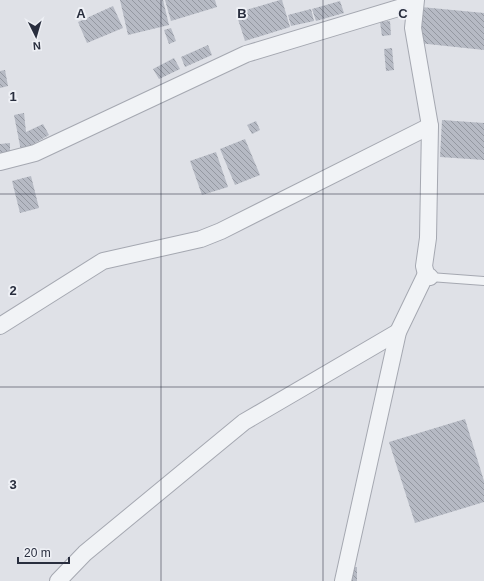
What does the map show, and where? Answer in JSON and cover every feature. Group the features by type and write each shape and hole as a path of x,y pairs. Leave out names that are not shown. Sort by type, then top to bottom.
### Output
{"street":[{"path":"0,162 35,153 246,54 416,2 413,28 430,126 428,238 424,266 428,275 398,332 343,581"},
{"path":"0,326 103,261 201,239 221,231 430,126"},
{"path":"58,581 85,553 244,422 398,332"}],"lane":[{"path":"428,275 484,281"}],"building":[{"path":"120,0 163,0 169,25 128,35"},
{"path":"165,0 215,0 217,7 171,21"},
{"path":"282,0 290,27 245,41 236,13"},
{"path":"340,1 344,13 316,21 312,9"},
{"path":"113,6 123,28 87,43 78,22"},
{"path":"421,7 484,13 484,50 418,43"},
{"path":"311,9 314,21 291,26 288,15"},
{"path":"390,21 391,35 382,36 380,22"},
{"path":"171,28 176,41 169,44 164,30"},
{"path":"208,45 212,55 185,67 181,57"},
{"path":"392,48 394,70 386,71 384,49"},
{"path":"174,58 180,69 159,79 153,69"},
{"path":"5,70 8,86 0,88 0,71"},
{"path":"24,113 26,132 43,124 49,135 21,151 14,115"},
{"path":"442,120 484,123 484,160 440,157"},
{"path":"256,121 260,130 252,134 247,125"},
{"path":"245,139 260,175 235,185 220,149"},
{"path":"10,143 10,153 0,154 0,144"},
{"path":"216,152 228,187 202,195 190,161"},
{"path":"31,176 39,208 20,213 12,181"},
{"path":"465,419 484,481 484,502 415,523 389,442"},
{"path":"340,567 357,567 357,581 340,581"}]}
